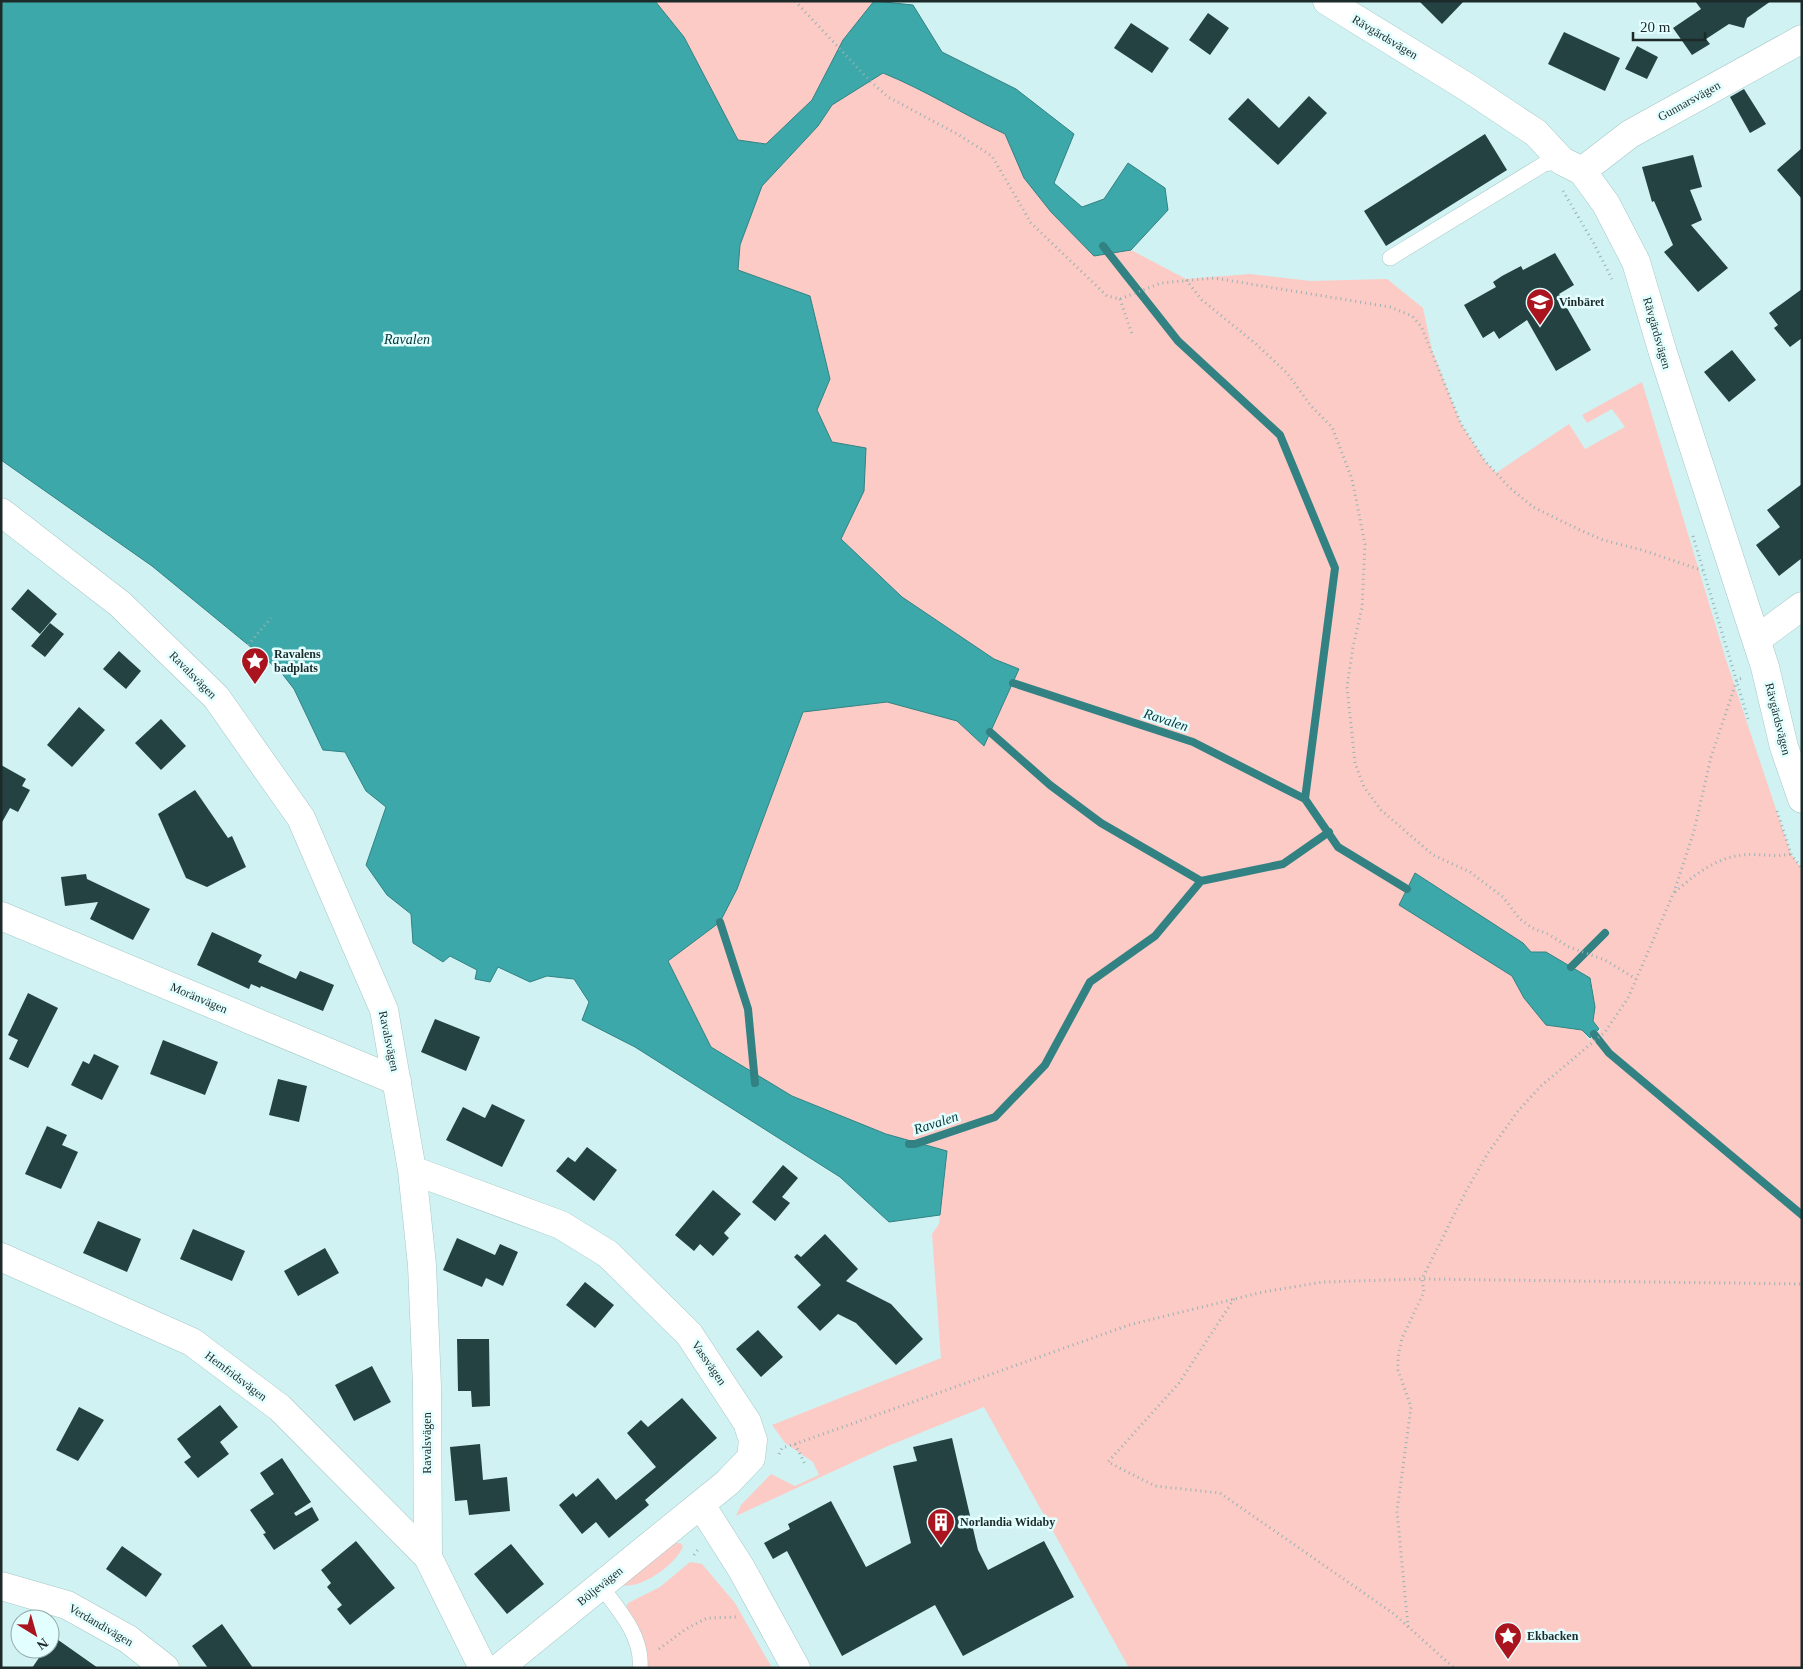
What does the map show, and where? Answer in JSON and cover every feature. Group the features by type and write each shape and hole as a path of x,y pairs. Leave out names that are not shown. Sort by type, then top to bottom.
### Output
{"street":[{"name":"Rävgärdsvägen","path":"1338,4 1536,133 1572,166 1606,204 1636,262 1665,362 1765,667 1784,747 1802,799"},
{"name":"Gunnarsvägen","path":"1572,166 1802,39"},
{"name":"Ravalsvägen","path":"1,512 120,604 211,692 228,713 301,818 384,1010 412,1170 422,1265 427,1386 428,1557 483,1668"},
{"path":"1756,640 1802,606"},
{"name":"Moränvägen","path":"1,916 397,1081"},
{"name":"Vassvägen","path":"412,1170 561,1225 608,1254 689,1334 747,1422 753,1440 751,1458 727,1483 701,1505"},
{"name":"Hemfridsvägen","path":"1,1257 192,1342 280,1408 428,1557"},
{"path":"701,1505 796,1668"},
{"name":"Böljevägen","path":"499,1668 701,1505"},
{"name":"Verdandivägen","path":"1,1586 67,1605 128,1639 166,1668"}],"lane":[{"path":"1390,258 1544,164 1572,166"},
{"path":"600,1585 629,1624 641,1656 640,1666"}],"path":[{"path":"795,1 888,97 959,135 992,156 1031,223 1107,296 1120,299 1161,283 1186,279 1214,278 1390,307 1412,316 1421,326 1432,350 1461,424 1485,461 1510,488 1534,507 1603,540 1642,550 1704,572"},
{"path":"1572,166 1560,186 1593,242 1614,284"},
{"path":"1186,279 1202,300 1256,344 1287,373 1311,406 1332,427 1352,479 1365,544 1362,608 1347,686 1355,763 1364,788 1381,810 1433,855 1470,872 1503,897 1519,918 1532,928 1548,934 1569,947 1605,960 1636,979"},
{"path":"1120,299 1132,334"},
{"path":"1408,1627 1397,1511 1411,1407 1398,1370 1398,1356 1402,1338 1424,1292 1422,1279 1479,1169 1518,1111 1541,1086 1605,1032 1628,998 1674,892 1694,830 1711,757 1736,680 1692,534"},
{"path":"248,645 271,618"},
{"path":"1674,892 1714,863 1735,856 1777,857 1791,854"},
{"path":"774,1462 782,1448 1129,1325 1264,1292 1323,1282 1422,1279 1802,1284"},
{"path":"1234,1299 1178,1383 1108,1462 1155,1486 1220,1493 1394,1614 1454,1668"},
{"path":"794,1444 806,1466"},
{"path":"694,1555 716,1528"},
{"path":"640,1666 673,1638 699,1621 707,1618 740,1617"}],"shaded area":[{"path":"655,1 874,1 843,40 812,100 766,144 738,140 684,37"},
{"path":"883,73 1006,134 1024,178 1094,256 1131,250 1186,279 1250,274 1311,281 1387,279 1423,308 1432,350 1461,424 1485,461 1496,473 1569,424 1585,449 1625,427 1612,409 1587,423 1582,415 1642,382 1727,663 1791,854 1802,869 1802,1668 1129,1668 984,1407 888,1446 736,1516 741,1505 771,1474 795,1486 819,1475 813,1462 785,1443 772,1425 941,1358 932,1234 939,1224 947,1151 886,1134 792,1096 711,1047 668,961 720,922 737,889 803,712 887,702 957,721 984,746 1019,669 994,659 902,597 841,539 864,491 865,448 832,442 817,410 830,379 737,270 740,245 762,186 818,126 832,105","holes":["1415,873 1522,943 1531,952 1546,952 1589,978 1595,1007 1593,1021 1599,1029 1602,1028 1589,1040 1582,1030 1546,1025 1524,998 1512,976"]},
{"path":"673,1543 680,1543 683,1546 666,1568 638,1584 622,1585"},
{"path":"690,1562 702,1564 735,1603 772,1668 644,1668 626,1608 628,1603 660,1587"}],"water":[{"name":"Ravalen","path":"1,1 655,1 684,37 738,140 766,144 812,100 843,40 874,1 913,5 942,52 1016,89 1074,134 1054,183 1082,207 1104,199 1128,163 1165,188 1168,210 1131,250 1094,256 1051,212 1024,178 1005,134 883,73 832,105 818,126 762,186 740,245 738,270 810,296 830,379 817,410 832,442 866,448 864,491 841,539 902,597 994,659 1019,669 984,746 957,721 887,702 803,712 737,889 720,922 668,961 711,1047 792,1096 886,1134 947,1151 940,1215 889,1222 840,1177 635,1047 582,1020 589,1002 574,979 547,976 530,982 498,967 490,982 475,979 477,970 450,956 443,962 413,943 411,914 387,895 366,865 386,807 366,791 345,752 323,750 294,689 280,671 152,566 1,460"},
{"path":"1415,873 1523,943 1531,952 1546,952 1590,978 1595,1007 1593,1021 1599,1029 1590,1038 1582,1030 1546,1025 1524,998 1512,976 1399,905"}],"building":[{"path":"1419,1 1464,1 1442,24"},
{"path":"1695,1 1771,1 1747,18 1744,28 1729,24 1706,39 1710,44 1692,55 1673,28 1701,9"},
{"path":"1208,13 1229,28 1210,55 1189,40"},
{"path":"1131,23 1169,48 1152,73 1114,48"},
{"path":"1564,32 1620,58 1605,91 1548,64"},
{"path":"1637,46 1658,57 1647,79 1625,69"},
{"path":"1744,89 1766,124 1750,133 1730,97"},
{"path":"1309,96 1327,113 1278,165 1228,119 1248,98 1279,128"},
{"path":"1485,134 1507,170 1386,246 1364,211"},
{"path":"1802,148 1802,199 1777,170"},
{"path":"1693,155 1702,187 1690,190 1702,220 1691,225 1728,268 1698,292 1664,252 1673,245 1654,201 1652,202 1642,167"},
{"name":"Vinbäret","path":"1555,253 1574,285 1559,294 1591,350 1556,371 1527,320 1499,339 1494,331 1483,338 1464,305 1496,287 1493,282 1502,276 1521,266 1523,270"},
{"path":"1802,289 1802,338 1790,347 1774,328 1778,325 1769,313"},
{"path":"1732,350 1756,380 1729,402 1704,372"},
{"path":"1802,484 1802,558 1779,576 1756,545 1780,527 1767,510"},
{"path":"28,589 57,614 40,634 11,609"},
{"path":"50,623 64,634 45,657 31,646"},
{"path":"119,651 141,671 126,689 103,669"},
{"path":"79,707 105,730 72,767 47,745"},
{"path":"161,719 186,746 161,770 135,743"},
{"path":"1,765 26,779 22,786 30,790 18,812 10,808 1,824"},
{"path":"195,790 228,838 232,836 246,867 207,887 186,878 158,814"},
{"path":"86,874 87,879 150,909 133,940 90,919 98,902 65,906 61,877"},
{"path":"212,932 262,955 258,962 296,979 300,971 334,985 323,1011 261,986 260,988 251,984 249,989 197,965"},
{"path":"28,993 58,1008 28,1068 9,1059 18,1040 8,1035"},
{"path":"435,1019 480,1037 466,1071 421,1052"},
{"path":"163,1040 218,1062 205,1095 150,1074"},
{"path":"94,1054 119,1066 102,1100 71,1085 83,1061 89,1064"},
{"path":"278,1079 307,1086 299,1122 269,1115"},
{"path":"492,1104 525,1120 502,1167 446,1140 463,1107 485,1118"},
{"path":"47,1126 67,1135 62,1145 78,1152 61,1189 25,1174"},
{"path":"587,1147 617,1170 594,1201 556,1171 568,1157 575,1162"},
{"path":"783,1165 798,1178 782,1197 790,1203 775,1221 752,1202"},
{"path":"713,1190 741,1214 724,1233 729,1238 713,1256 700,1244 694,1251 675,1235"},
{"path":"98,1221 141,1239 127,1272 83,1253"},
{"path":"193,1229 245,1251 232,1281 180,1259"},
{"path":"825,1234 858,1269 846,1281 891,1304 923,1339 896,1365 856,1323 838,1314 820,1331 797,1307 821,1285 794,1257 797,1254 801,1257"},
{"path":"457,1238 495,1255 500,1244 518,1252 503,1286 486,1278 482,1287 443,1270"},
{"path":"325,1248 339,1273 298,1296 284,1271"},
{"path":"585,1282 614,1305 595,1328 566,1305"},
{"path":"758,1330 783,1357 761,1377 736,1349"},
{"path":"457,1339 489,1339 490,1406 472,1407 471,1391 458,1391"},
{"path":"372,1366 391,1402 354,1421 335,1385"},
{"path":"682,1398 717,1438 645,1500 649,1505 609,1538 596,1522 582,1534 559,1505 573,1493 576,1497 598,1478 616,1500 656,1467 627,1433 641,1420 648,1427"},
{"path":"220,1405 238,1427 220,1442 229,1454 198,1478 184,1462 191,1457 177,1439"},
{"path":"79,1407 104,1420 78,1461 56,1450"},
{"name":"Norlandia Widaby","path":"952,1438 978,1550 988,1570 1044,1541 1074,1597 963,1656 935,1605 842,1656 787,1551 773,1559 764,1543 790,1529 788,1524 831,1501 866,1567 911,1543 893,1466 917,1461 913,1447"},
{"path":"480,1444 483,1480 507,1477 510,1511 469,1515 467,1500 455,1501 450,1447"},
{"path":"282,1458 311,1502 294,1513 296,1516 312,1507 319,1520 274,1550 263,1534 266,1533 250,1510 274,1494 260,1473"},
{"path":"356,1541 395,1588 350,1625 337,1609 342,1605 327,1587 331,1583 321,1570"},
{"path":"511,1544 544,1584 507,1614 474,1574"},
{"path":"122,1546 162,1574 146,1597 106,1569"},
{"path":"222,1624 253,1668 208,1668 192,1646"},
{"path":"60,1641 98,1668 32,1668 38,1659 60,1659"}],"waterway":[{"path":"1103,246 1178,341 1280,435 1335,568 1305,799 1338,847 1407,889"},
{"name":"Ravalen","path":"1013,683 1193,742 1305,799"},
{"name":"Ravalen","path":"990,732 1050,785 1101,823 1201,881"},
{"name":"Ravalen","path":"909,1144 915,1144 995,1117 1045,1065 1090,982 1155,936 1201,881 1283,864 1329,832"},
{"name":"Ravalen","path":"720,922 748,1009 755,1083"},
{"path":"1571,967 1605,933"},
{"path":"1594,1034 1609,1053 1802,1215"}],"place":[{"name":"Vinbäret","path":"1540,326"},
{"name":"Ravalens badplats","path":"255,685"},
{"name":"Norlandia Widaby","path":"941,1546"},
{"name":"Ekbacken","path":"1508,1660"}]}
